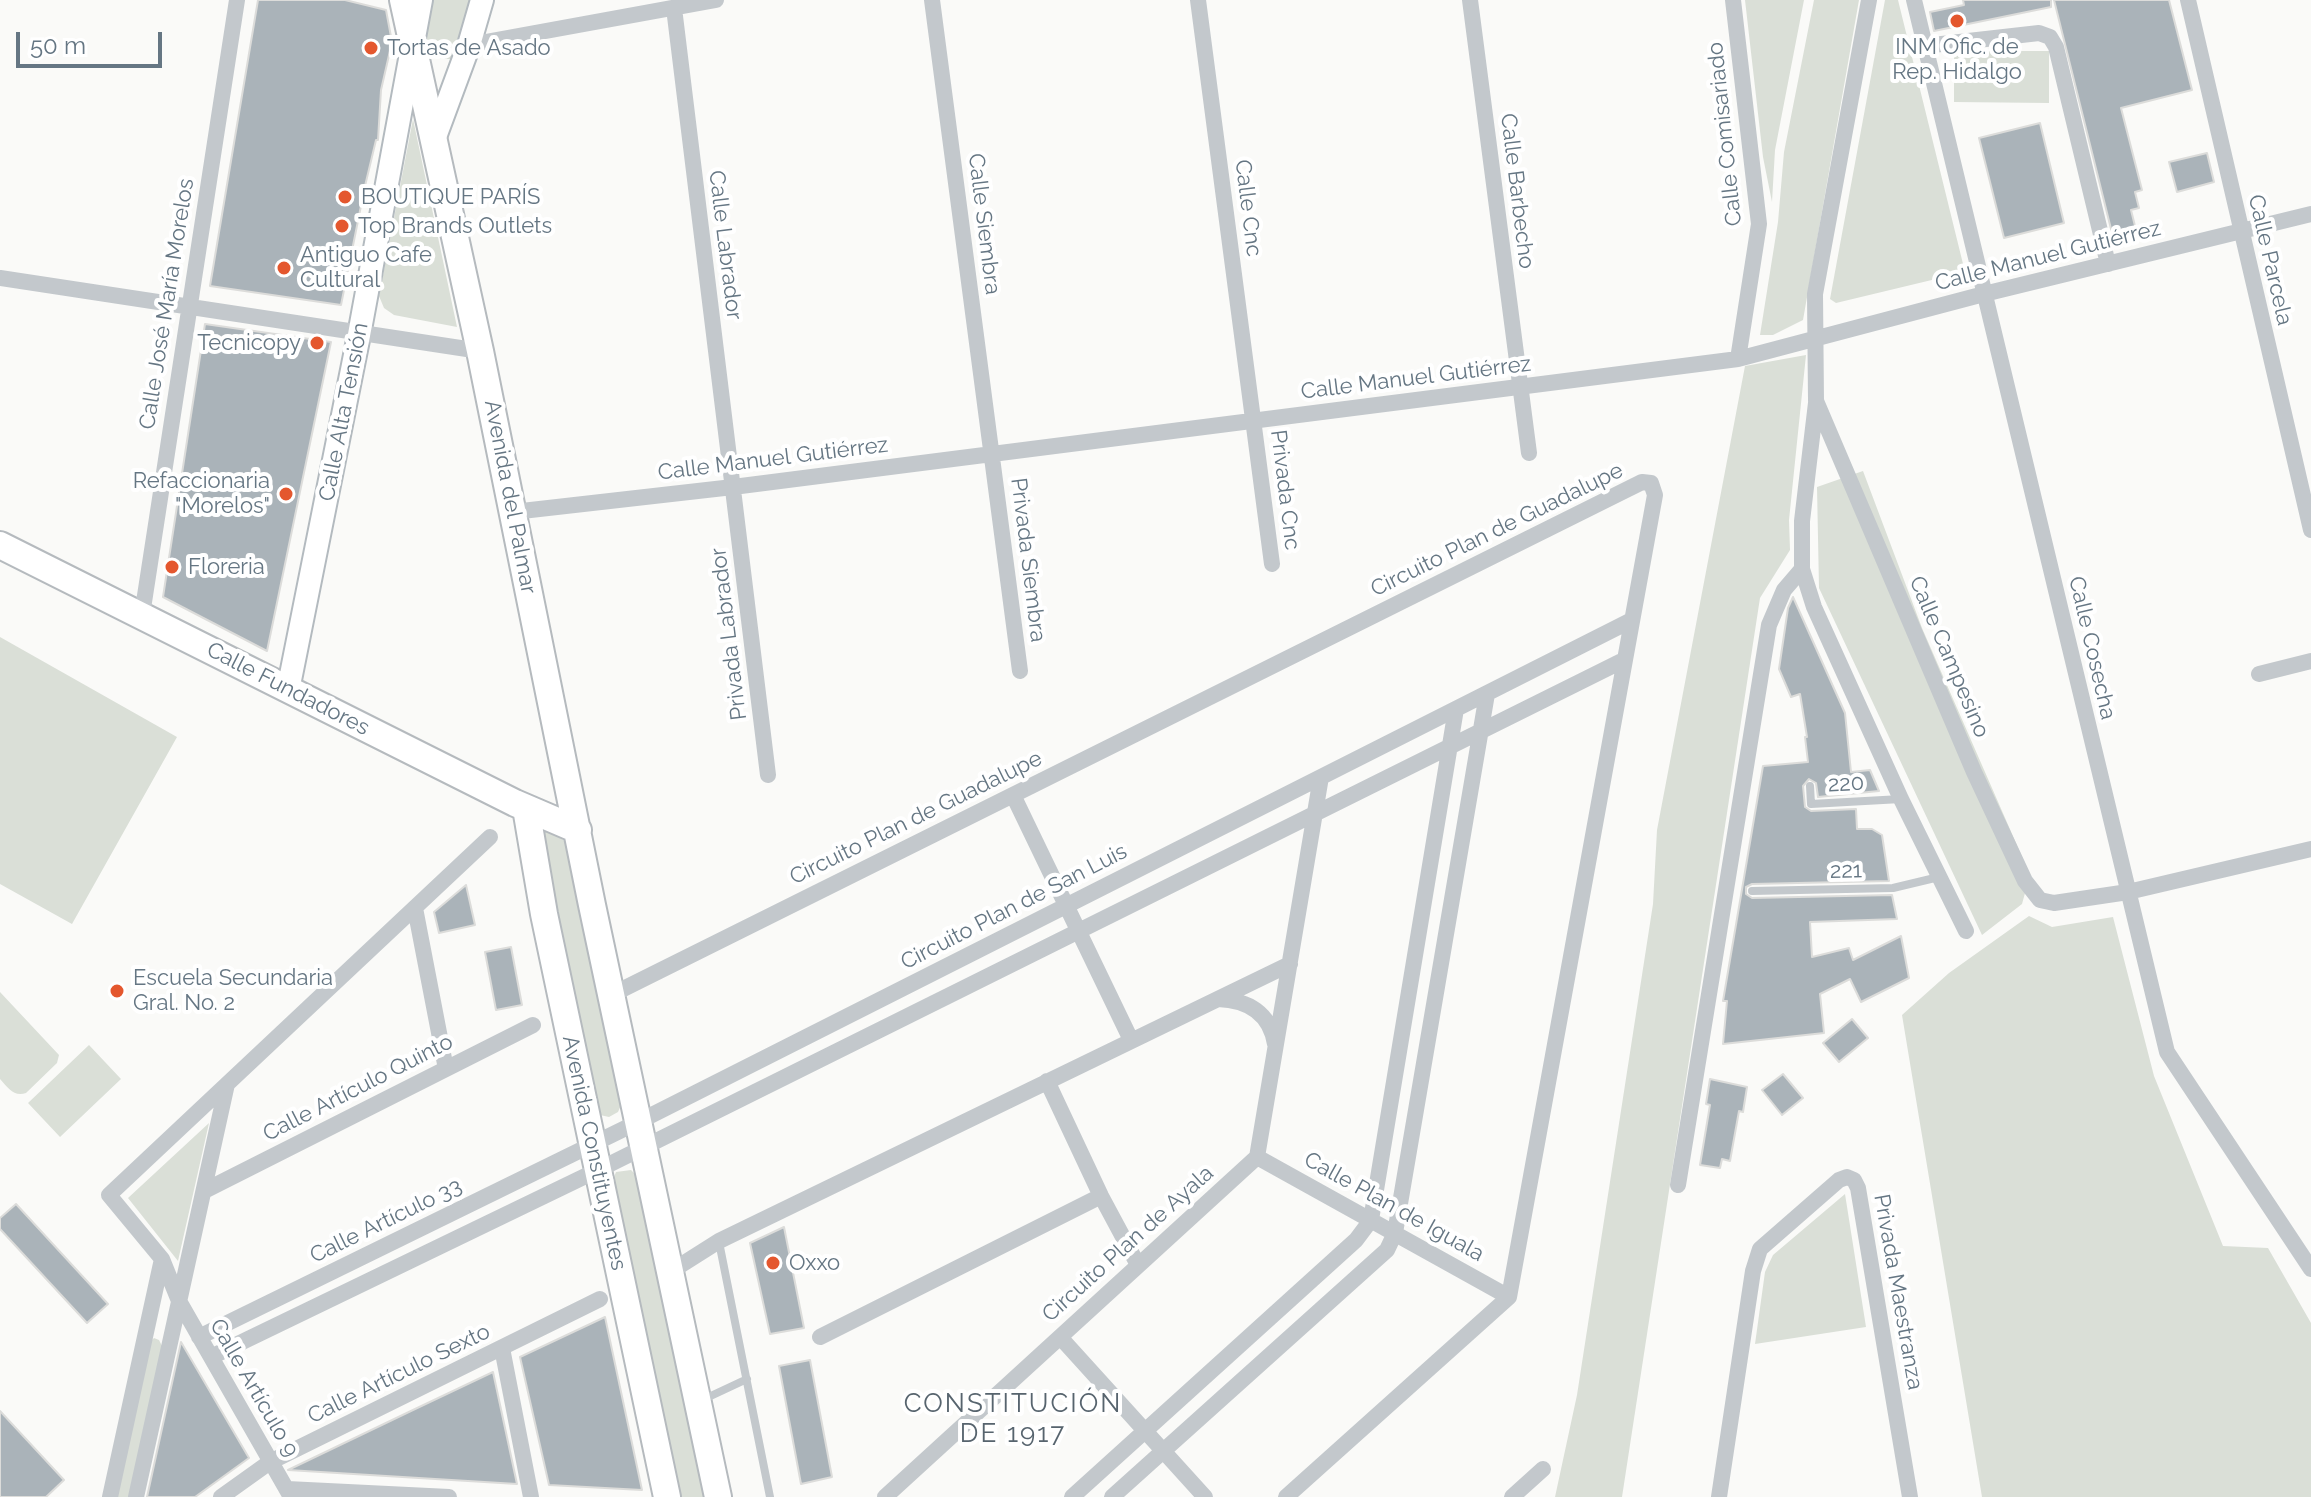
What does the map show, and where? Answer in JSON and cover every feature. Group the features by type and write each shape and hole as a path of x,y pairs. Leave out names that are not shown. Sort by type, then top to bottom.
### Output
{"main road":[{"name":"Avenida del Palmar","path":"403,0 480,351 611,995"},
{"name":"Calle Fundadores","path":"0,545 526,808 578,830"},
{"name":"Avenida Constituyentes","path":"526,808 544,914 667,1497"},
{"path":"611,995 718,1497"}],"street":[{"name":"Calle José María Morelos","path":"142,615 237,0"},
{"name":"Calle Alta Tensión","path":"288,690 359,335 421,0"},
{"path":"435,137 482,0"},
{"path":"469,45 716,0"},
{"name":"Calle Siembra","path":"932,0 992,454"},
{"name":"Calle Cnc","path":"1198,0 1254,421"},
{"name":"Calle Barbecho","path":"1470,0 1529,453"},
{"name":"Calle Comisariado","path":"1733,0 1759,224 1738,359"},
{"name":"Calle Campesino","path":"1869,0 1815,294 1816,401 1968,757 2025,881 2040,900 2054,903 2128,892 2311,849"},
{"name":"Calle Cosecha","path":"1914,0 2167,1052 2311,1269"},
{"name":"Calle Parcela","path":"2188,0 2311,530"},
{"name":"Calle Labrador","path":"674,8 733,487"},
{"path":"1924,46 2039,33 2050,37 2056,47 2108,264"},
{"name":"Calle Manuel Gutiérrez","path":"513,512 733,487 1738,359 1984,294 2311,214"},
{"path":"0,278 480,351"},
{"path":"1816,401 1802,521 1802,569 1814,607 1901,799 1966,931"},
{"name":"Privada Cnc","path":"1254,421 1272,564"},
{"name":"Privada Siembra","path":"992,454 1020,671"},
{"name":"Circuito Plan de Guadalupe","path":"611,995 1627,489 1647,482 1654,486 1655,495 1509,1297"},
{"name":"Privada Labrador","path":"733,487 768,775"},
{"path":"1678,1185 1769,625 1784,590 1802,569"},
{"name":"Circuito Plan de San Luis","path":"598,1170 640,1134 1066,905 1630,621"},
{"name":"Circuito Plan de San Luis","path":"592,1144 640,1134 1078,930 1624,660"},
{"path":"2259,674 2311,661"},
{"path":"1112,1497 1387,1250 1395,1233 1487,694"},
{"path":"1072,1497 1356,1240 1371,1220 1456,709"},
{"path":"1257,1157 1321,777"},
{"path":"1013,795 1131,1040"},
{"path":"136,1497 227,1084 490,837"},
{"path":"415,908 446,1069"},
{"path":"670,1272 719,1241 1290,964"},
{"path":"1216,999 1232,1000 1258,1010 1272,1030 1275,1048"},
{"name":"Calle Artículo Quinto","path":"204,1191 533,1025"},
{"path":"1047,1081 1101,1196 1138,1265"},
{"name":"Calle Artículo 9","path":"227,1084 109,1195 162,1259 179,1301 289,1493"},
{"name":"Calle Artículo 33","path":"199,1337 592,1144"},
{"name":"Calle Plan de Iguala","path":"1257,1157 1509,1297"},
{"name":"Circuito Plan de Ayala","path":"885,1497 1257,1157"},
{"path":"211,1357 598,1170"},
{"name":"Privada Maestranza","path":"1719,1497 1753,1271 1760,1249 1839,1180 1847,1177 1854,1180 1858,1188 1910,1497"},
{"path":"820,1337 1101,1196"},
{"path":"110,1497 162,1259"},
{"path":"1286,1497 1509,1297"},
{"name":"Calle Artículo Sexto","path":"221,1497 270,1462 600,1299"},
{"path":"1060,1337 1205,1497"},
{"path":"502,1348 531,1497"},
{"path":"1512,1497 1543,1469"},
{"path":"289,1493 449,1497"}],"lane":[{"name":"220","path":"1810,786 1811,804 1901,799"},
{"name":"221","path":"1752,891 1893,888 1940,877"},
{"path":"719,1241 770,1497"},
{"path":"697,1402 747,1379"}],"shaded area":[{"path":"427,0 475,0 453,59 440,58 426,48 423,31"},
{"path":"1745,0 1804,0 1775,150 1772,202 1763,157"},
{"path":"1814,0 1859,0 1803,320 1773,335 1760,335 1778,222 1784,152"},
{"path":"1885,0 1898,0 1965,272 1836,303 1830,299"},
{"path":"1954,51 2049,51 2049,103 1954,102"},
{"path":"413,119 457,327 394,315 384,308 379,296"},
{"path":"1806,355 1789,520 1790,550 1760,598 1622,1497 1555,1497 1577,1395 1653,904 1657,830 1745,366"},
{"path":"1863,471 1922,628 2030,875 2022,904 1982,935 1819,588 1817,487"},
{"path":"0,637 177,737 72,924 0,884"},
{"path":"545,829 570,844 622,1103 618,1112 609,1117 600,1115 596,1109 542,836"},
{"path":"2029,916 2052,927 2113,917 2154,1076 2223,1246 2268,1248 2311,1323 2311,1497 1982,1497 1902,1015 1949,973"},
{"path":"0,992 59,1055 57,1063 22,1094 15,1093 0,1079"},
{"path":"89,1045 121,1079 60,1137 28,1103"},
{"path":"209,1123 178,1261 128,1198"},
{"path":"631,1170 638,1177 706,1497 679,1497 612,1182 616,1172"},
{"path":"1845,1194 1866,1327 1755,1344 1765,1272 1773,1255"},
{"path":"154,1338 162,1346 129,1497 116,1497 150,1342"}],"building":[{"path":"258,0 345,0 386,10 392,42 381,90 378,140 365,186 341,305 210,286"},
{"name":"INM Ofic. de Rep. Hidalgo","path":"1963,0 2051,0 2051,7 1934,31 1930,12 1964,5"},
{"path":"2054,0 2169,0 2192,90 2121,108 2142,190 2135,192 2139,208 2131,210 2136,230 2113,237"},
{"path":"2040,123 2064,223 2004,238 1979,138"},
{"path":"2207,153 2214,182 2177,192 2169,162"},
{"path":"205,324 331,342 267,651 163,597"},
{"path":"1793,597 1845,713 1851,772 1870,770 1879,791 1818,797 1816,783 1809,779 1803,786 1805,807 1811,811 1856,809 1857,829 1872,829 1882,835 1889,881 1752,884 1746,887 1746,894 1752,898 1892,895 1897,919 1810,922 1812,957 1849,948 1853,960 1901,936 1909,978 1861,1002 1850,979 1820,994 1824,1033 1723,1044 1727,1001 1723,1001 1763,766 1808,762 1800,694 1791,697 1779,669 1788,608"},
{"path":"466,885 475,925 439,933 434,912"},
{"path":"511,947 522,1005 496,1010 485,952"},
{"path":"1852,1019 1868,1038 1839,1062 1823,1043"},
{"path":"1783,1074 1803,1098 1782,1115 1762,1090"},
{"path":"1710,1079 1747,1087 1743,1112 1739,1111 1730,1161 1722,1159 1720,1168 1700,1165 1710,1105 1706,1104"},
{"path":"16,1204 108,1304 87,1323 0,1229 0,1218"},
{"path":"784,1227 804,1328 770,1334 750,1243"},
{"path":"605,1317 642,1490 549,1485 520,1357"},
{"path":"181,1342 249,1458 195,1497 147,1497"},
{"path":"810,1360 832,1477 801,1484 779,1366"},
{"path":"493,1372 517,1484 288,1470 413,1410"},
{"path":"0,1411 64,1480 46,1497 0,1497"}],"place":[{"name":"INM Ofic. de Rep. Hidalgo","path":"1957,21"},
{"name":"Tortas de Asado","path":"371,48"},
{"name":"BOUTIQUE PARÍS","path":"345,197"},
{"name":"Top Brands Outlets","path":"342,226"},
{"name":"Antiguo Cafe Cultural","path":"284,268"},
{"name":"Tecnicopy","path":"317,343"},
{"name":"Refaccionaria \"Morelos\"","path":"286,494"},
{"name":"Floreria","path":"172,567"},
{"name":"Escuela Secundaria Gral. No. 2","path":"117,991"},
{"name":"Oxxo","path":"773,1263"}],"district":[{"name":"CONSTITUCIÓN DE 1917","path":"1013,1419"}]}
